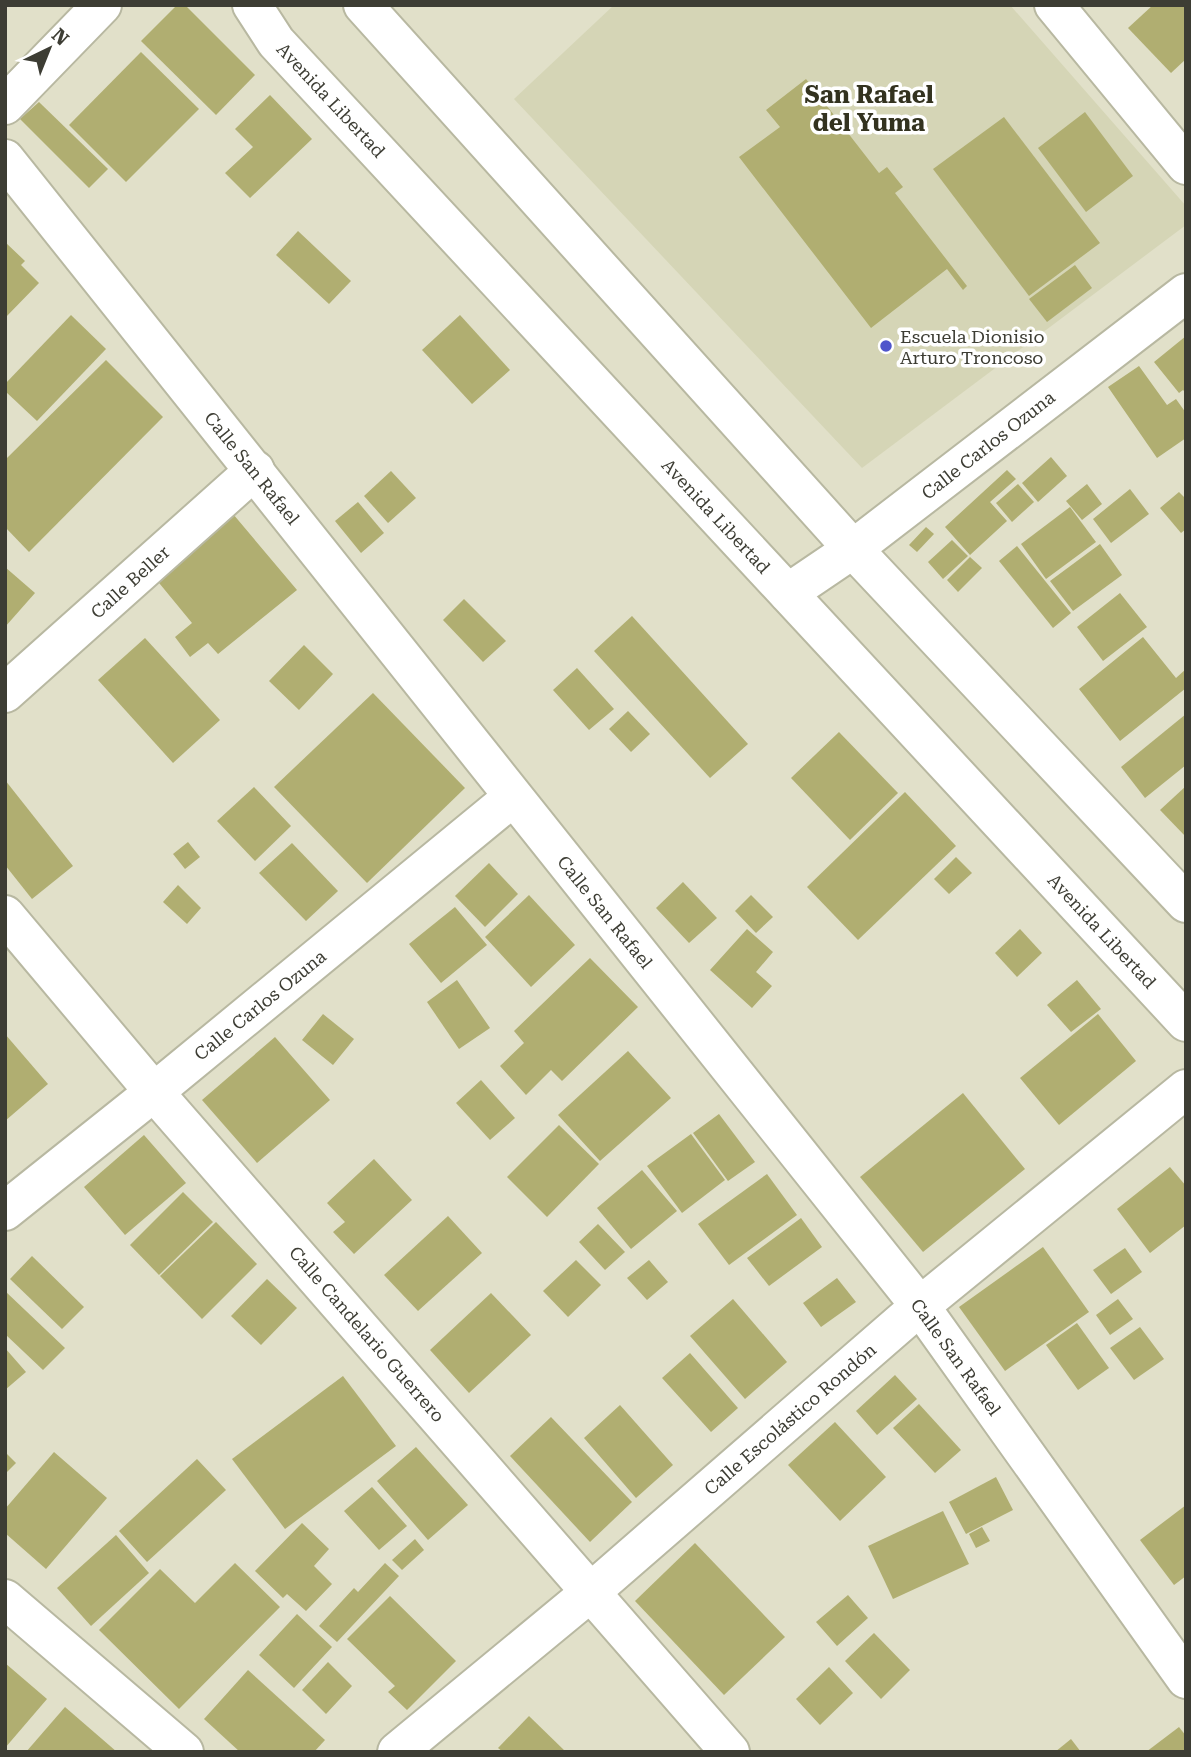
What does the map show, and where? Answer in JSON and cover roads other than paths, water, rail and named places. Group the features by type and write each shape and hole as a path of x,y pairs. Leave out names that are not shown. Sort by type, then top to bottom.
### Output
{"street":[{"path":"5,105 102,5"},
{"name":"Avenida Libertad","path":"252,5 276,42 1186,1022"},
{"path":"363,5 853,549 1186,903"},
{"path":"1054,5 1186,165"},
{"name":"Calle San Rafael","path":"5,159 920,1306 1186,1679"},
{"name":"Calle Carlos Ozuna","path":"788,593 853,549 1186,293"},
{"name":"Calle Beller","path":"5,693 255,470"},
{"name":"Calle Carlos Ozuna","path":"5,1211 513,797"},
{"name":"Calle Candelario Guerrero","path":"5,915 154,1092 730,1752"},
{"name":"Calle Escolástico Rondón","path":"397,1752 592,1591 920,1306 1186,1088"},
{"path":"5,1599 184,1752"}],"place":[{"name":"Escuela Dionisio Arturo Troncoso","path":"886,346"}],"district":[{"name":"San Rafael del Yuma","path":"869,109"}]}
